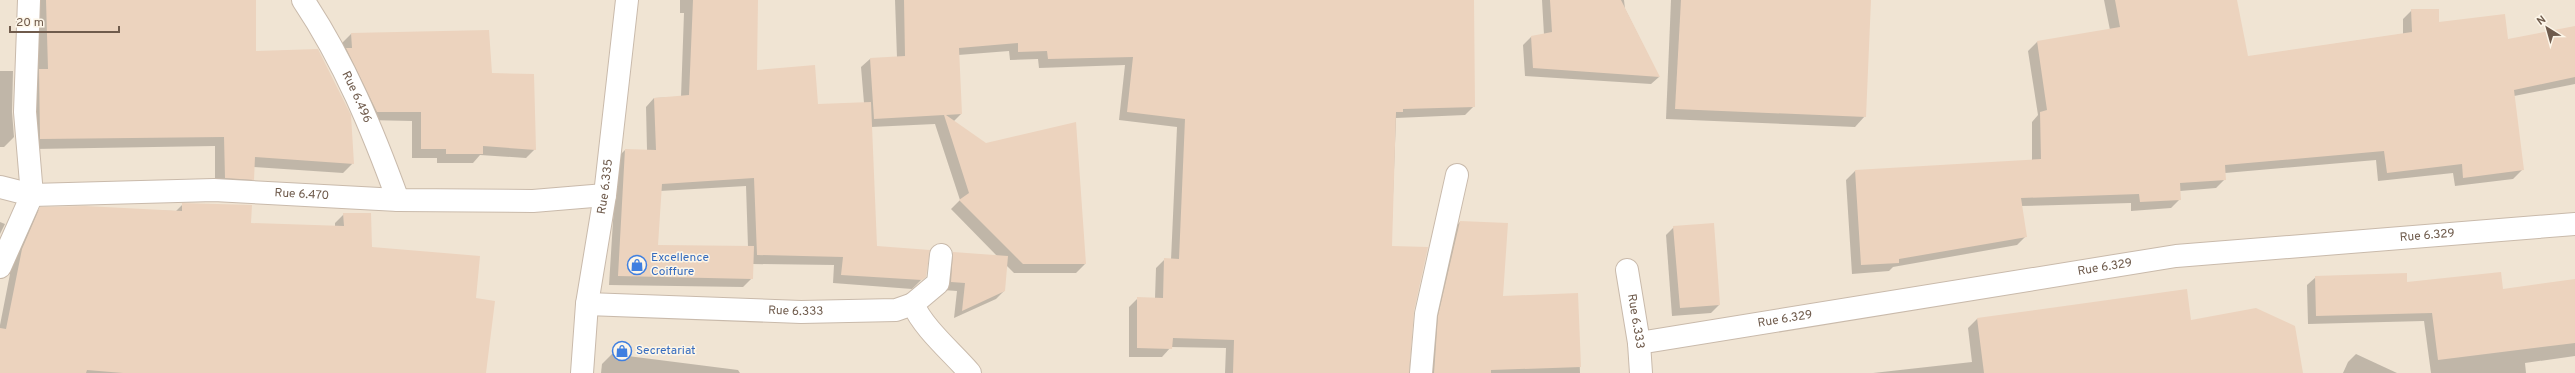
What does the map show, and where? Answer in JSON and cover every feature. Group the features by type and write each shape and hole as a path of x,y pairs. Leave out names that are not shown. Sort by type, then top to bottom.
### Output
{"street":[{"path":"0,267 32,195 25,112 29,0"},
{"name":"Rue 6.496","path":"303,0 325,32 358,101 398,200"},
{"name":"Rue 6.335","path":"582,373 587,304 605,195 627,0"},
{"path":"1421,373 1426,314 1457,175"},
{"name":"Rue 6.470","path":"0,187 32,195 214,190 398,200 533,201 605,195"},
{"name":"Rue 6.329","path":"1639,343 2176,256 2575,224"},
{"path":"941,255 938,283 913,304 920,320 970,373"},
{"name":"Rue 6.333","path":"1627,270 1639,343 1641,373"},
{"name":"Rue 6.333","path":"587,304 800,312 896,310 913,304"}],"shaded area":[{"path":"0,0 2575,0 2575,373 0,373"}],"building":[{"path":"46,0 256,0 256,51 318,49 351,115 354,164 255,157 254,180 225,178 224,137 40,139 39,69 48,69"},
{"path":"693,0 758,0 757,70 815,65 818,104 871,102 877,246 930,250 926,277 922,280 841,275 843,257 757,255 754,178 662,184 658,245 754,246 753,279 618,276 625,149 656,150 654,98 689,95"},
{"path":"904,0 1474,0 1475,107 1403,109 1403,112 1396,112 1392,246 1428,247 1414,311 1409,373 1233,373 1234,340 1173,338 1172,349 1137,348 1137,297 1163,298 1164,258 1179,259 1185,119 1127,112 1133,57 1048,59 1047,51 1018,52 1018,43 959,48 962,114 946,115 986,143 1076,122 1086,264 1023,264 959,200 969,193 944,115 874,119 870,58 905,56"},
{"path":"1550,0 1621,0 1660,77 1533,68 1531,36 1552,32"},
{"path":"1681,0 1871,0 1866,117 1675,109"},
{"path":"2115,0 2237,0 2248,56 2412,32 2411,9 2439,9 2439,22 2505,14 2508,39 2575,26 2575,77 2514,90 2524,170 2463,178 2462,164 2387,173 2384,151 2225,165 2226,180 2180,183 2181,200 2140,202 2139,194 2021,198 2027,237 1899,259 1899,263 1861,265 1855,170 2041,159 2040,112 2047,110 2037,41 2120,27"},
{"path":"489,30 492,73 534,74 536,150 483,146 483,154 446,154 446,149 421,149 421,112 377,112 346,48 352,48 351,33"},
{"path":"182,203 252,205 251,223 344,226 343,213 371,213 372,247 480,256 476,298 495,301 486,373 123,373 87,370 86,373 0,373 0,328 6,329 22,249 40,207 85,206 182,211"},
{"path":"1460,221 1508,223 1503,296 1578,293 1581,367 1491,370 1491,373 1434,373 1438,316"},
{"path":"1714,223 1720,305 1680,308 1673,226"},
{"path":"953,252 1008,256 1005,291 962,311 965,283 951,282"},
{"path":"2501,272 2503,289 2575,279 2575,343 2438,360 2432,313 2316,316 2315,276 2407,273 2407,282"},
{"path":"2187,289 2191,320 2256,308 2295,326 2303,373 1984,373 1977,318"}],"place":[{"name":"Excellence Coiffure","path":"637,265"},
{"name":"Secretariat","path":"622,351"}]}
